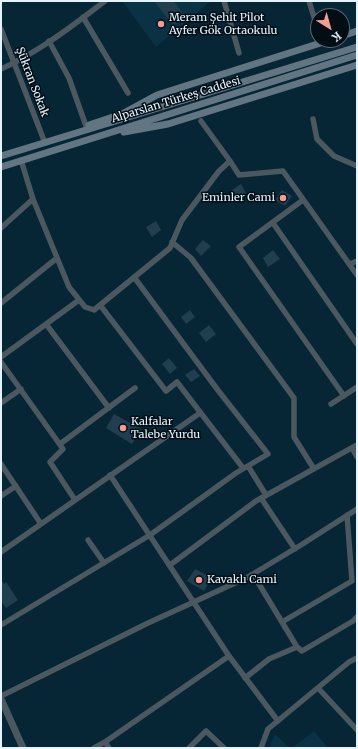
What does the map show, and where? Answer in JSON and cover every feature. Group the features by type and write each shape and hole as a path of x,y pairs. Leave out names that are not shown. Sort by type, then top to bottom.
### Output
{"main road":[{"path":"58,139 73,130 122,114 157,95 310,46"},
{"name":"Alparslan Türkeş Caddesi","path":"1,156 357,47"},
{"name":"Alparslan Türkeş Caddesi","path":"1,166 357,55"},
{"path":"62,148 80,146 129,131 168,124 357,65"}],"street":[{"path":"1,69 15,63 49,41 84,18 105,1"},
{"path":"224,1 239,53"},
{"path":"84,18 128,93"},
{"name":"Şükran Sokak","path":"1,28 45,143"},
{"path":"49,41 69,78 86,126"},
{"path":"313,119 317,139 334,156 357,166"},
{"path":"201,121 230,160 239,175 283,171 357,275"},
{"path":"21,160 33,199 69,287 84,307 94,310 170,248 182,220 219,171 230,160"},
{"path":"1,228 33,199"},
{"path":"303,200 239,247 344,396"},
{"path":"273,223 357,344"},
{"path":"172,242 191,258 294,398 294,437 314,469"},
{"path":"1,303 57,258"},
{"path":"350,264 357,261"},
{"path":"1,625 150,535 246,467 268,454 134,277"},
{"path":"1,358 79,300"},
{"path":"100,306 166,391 177,382 200,413 246,467 295,548"},
{"path":"46,324 109,408"},
{"path":"1,362 63,448 50,462 75,500"},
{"path":"331,404 357,387"},
{"path":"60,444 135,388"},
{"path":"1,403 21,390"},
{"path":"1,552 200,413"},
{"path":"170,566 264,497 354,447 357,457"},
{"path":"1,464 41,524"},
{"path":"110,475 229,656 278,721"},
{"path":"1,496 16,486"},
{"path":"23,748 1,698 146,624 253,574 357,509"},
{"path":"282,622 352,581 346,515"},
{"path":"88,540 104,563"},
{"path":"253,574 297,647 302,651 353,621 357,617"},
{"path":"246,678 269,659 297,647"},
{"path":"94,748 105,742 229,656"},
{"path":"261,748 268,729 349,662 357,658"},
{"path":"318,688 357,730"},
{"path":"189,748 206,731 224,748"},
{"path":"105,742 109,748"}],"shaded area":[{"name":"Meram Şehit Pilot Ayfer Gök Ortaokulu","path":"122,1 211,1 156,47"},
{"path":"314,731 328,748 292,748"},
{"path":"275,734 290,748 269,748"}],"building":[{"path":"154,1 174,1 185,16 173,25"},
{"path":"241,184 246,193 237,199 232,190"},
{"name":"Eminler Cami","path":"282,190 292,196 285,206 275,200"},
{"path":"156,221 161,230 152,237 146,227"},
{"path":"203,240 211,246 201,256 195,249"},
{"path":"273,250 280,259 268,267 263,258"},
{"path":"190,310 195,317 186,324 181,317"},
{"path":"209,325 216,334 206,342 199,333"},
{"path":"169,358 177,368 170,374 162,364"},
{"path":"194,369 200,376 191,382 185,375"},
{"name":"Kalfalar Talebe Yurdu","path":"114,414 141,429 132,444 106,428"},
{"name":"Kavaklı Cami","path":"195,569 212,578 204,591 187,581"},
{"path":"1,579 4,584 6,582 18,600 6,608 1,601"}],"place":[{"name":"Meram Şehit Pilot Ayfer Gök Ortaokulu","path":"161,24"},
{"name":"Eminler Cami","path":"283,198"},
{"name":"Kalfalar Talebe Yurdu","path":"123,428"},
{"name":"Kavaklı Cami","path":"199,580"}]}
